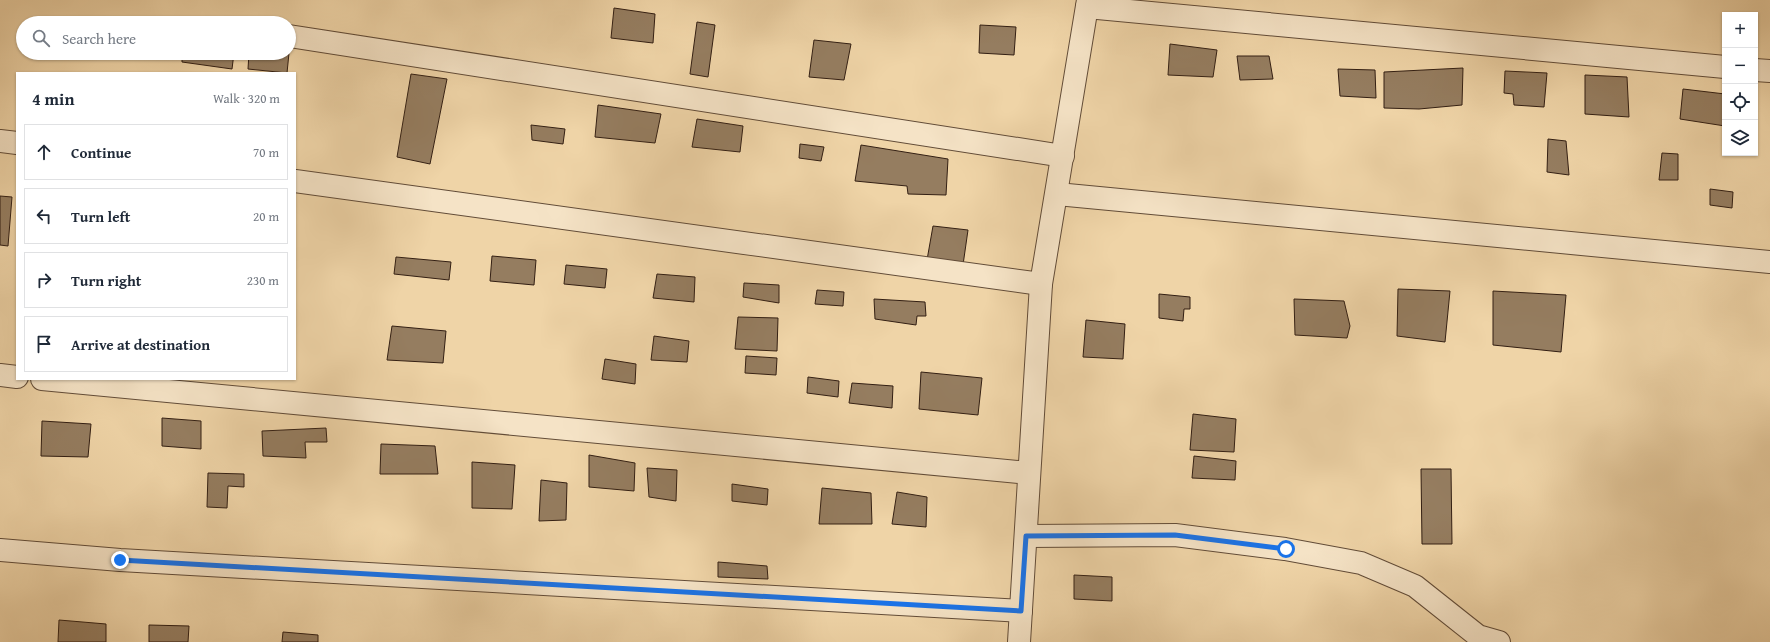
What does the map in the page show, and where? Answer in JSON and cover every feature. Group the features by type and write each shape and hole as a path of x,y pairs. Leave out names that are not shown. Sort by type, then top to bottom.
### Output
{"street":[{"path":"1020,642 1041,284 1087,4 1722,67"},
{"path":"296,37 1063,156"},
{"path":"1758,70 1770,71"},
{"path":"0,141 16,143"},
{"path":"296,181 1041,284"},
{"path":"1057,194 1770,262"},
{"path":"0,375 16,377"},
{"path":"52,380 1029,473"},
{"path":"1026,536 1175,535 1286,549 1361,563 1415,586 1478,636 1499,642"},
{"path":"0,550 128,561 1021,611"}],"building":[{"path":"614,8 655,14 653,43 611,38"},
{"path":"697,22 715,25 708,77 690,74"},
{"path":"980,25 1016,27 1014,55 979,53"},
{"path":"814,40 851,44 844,80 809,77"},
{"path":"1170,44 1217,50 1213,77 1168,75"},
{"path":"1237,56 1269,56 1273,79 1240,80"},
{"path":"182,60 233,60 232,69 182,62"},
{"path":"249,60 288,60 287,72 248,69"},
{"path":"1463,68 1462,105 1419,109 1384,108 1384,72"},
{"path":"1338,69 1375,70 1376,98 1340,96"},
{"path":"1505,71 1547,73 1544,107 1514,105 1513,94 1504,93"},
{"path":"411,74 447,79 430,164 397,157"},
{"path":"1585,75 1627,77 1629,117 1585,114"},
{"path":"1683,89 1722,94 1722,126 1680,119"},
{"path":"598,105 661,114 655,143 595,137"},
{"path":"697,119 743,126 740,152 692,147"},
{"path":"531,125 565,129 563,144 532,140"},
{"path":"1548,139 1566,141 1569,175 1547,172"},
{"path":"800,144 824,147 821,161 799,158"},
{"path":"861,145 948,159 946,195 908,194 907,186 855,181"},
{"path":"1662,153 1678,154 1678,180 1659,180"},
{"path":"1710,189 1733,192 1732,208 1710,205"},
{"path":"0,196 12,197 8,246 0,245"},
{"path":"933,226 968,230 963,265 927,260"},
{"path":"492,256 536,260 534,285 490,281"},
{"path":"396,257 451,262 449,280 394,274"},
{"path":"566,265 607,269 605,288 564,284"},
{"path":"657,274 695,277 694,302 653,298"},
{"path":"744,283 779,285 779,303 743,297"},
{"path":"1398,289 1450,291 1445,342 1397,336"},
{"path":"817,290 844,292 843,306 815,304"},
{"path":"1493,291 1566,295 1561,352 1493,345"},
{"path":"1159,294 1190,297 1190,309 1184,309 1183,321 1159,318"},
{"path":"874,299 925,302 926,316 917,316 916,325 875,319"},
{"path":"1294,299 1344,301 1350,326 1347,338 1295,335"},
{"path":"738,317 778,318 777,351 735,349"},
{"path":"1086,320 1125,324 1123,359 1083,357"},
{"path":"392,326 446,331 443,363 387,360"},
{"path":"654,336 689,341 687,362 651,360"},
{"path":"746,356 777,358 776,375 745,373"},
{"path":"605,359 636,364 635,384 602,379"},
{"path":"921,372 982,378 978,415 919,409"},
{"path":"808,377 839,381 838,397 807,393"},
{"path":"852,383 893,386 892,408 849,403"},
{"path":"1193,414 1236,419 1234,452 1190,450"},
{"path":"162,418 201,421 201,449 162,446"},
{"path":"42,421 91,424 88,457 41,456"},
{"path":"326,428 327,442 305,442 306,458 263,456 262,431"},
{"path":"381,444 435,446 438,474 380,474"},
{"path":"589,455 635,463 634,491 589,487"},
{"path":"1194,456 1236,461 1235,480 1192,478"},
{"path":"472,462 515,465 512,509 472,508"},
{"path":"647,468 677,470 676,501 649,497"},
{"path":"1421,469 1451,469 1452,544 1422,544"},
{"path":"208,473 244,474 244,487 228,486 227,508 207,507"},
{"path":"541,480 567,483 566,520 539,521"},
{"path":"732,484 768,489 767,505 732,501"},
{"path":"822,488 871,493 872,524 819,524"},
{"path":"897,492 927,497 926,527 892,524"},
{"path":"718,562 767,566 768,579 718,577"},
{"path":"1074,575 1112,577 1112,601 1074,599"},
{"path":"59,620 106,624 106,642 58,642"},
{"path":"149,625 189,626 188,642 149,642"},
{"path":"283,632 318,635 318,642 282,642"}],"route":[{"path":"120,560 1021,611 1026,536 1175,535 1286,549"}]}
